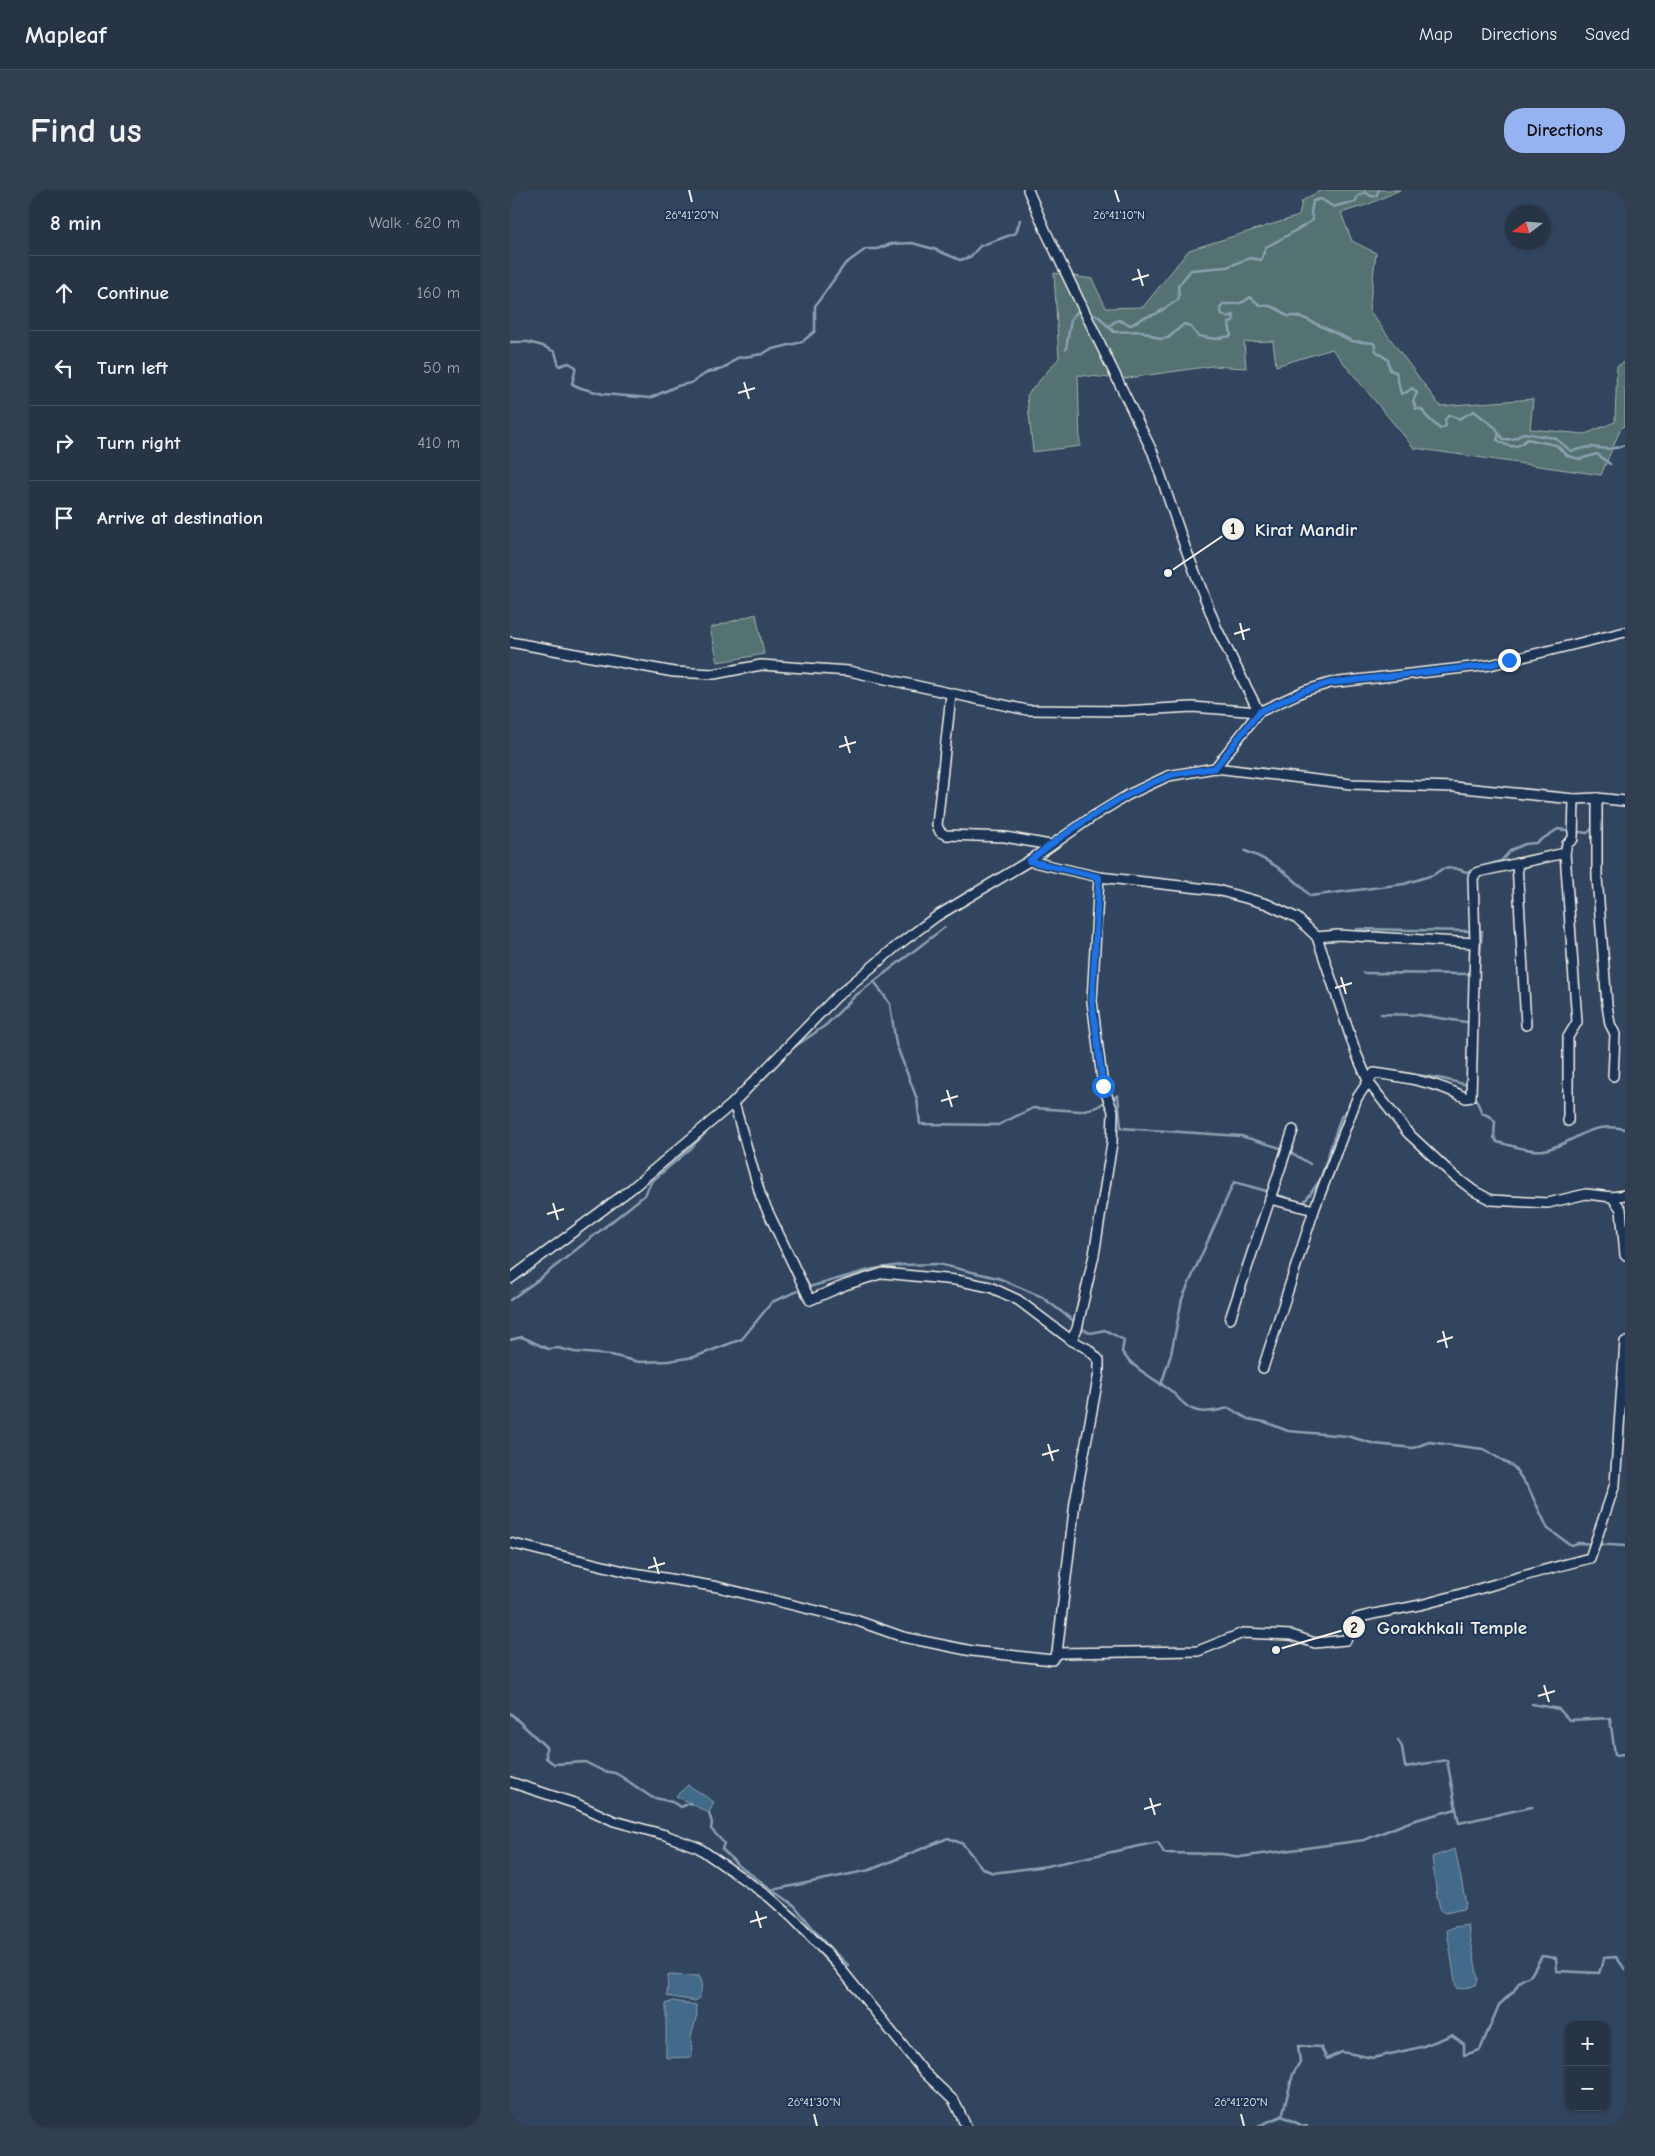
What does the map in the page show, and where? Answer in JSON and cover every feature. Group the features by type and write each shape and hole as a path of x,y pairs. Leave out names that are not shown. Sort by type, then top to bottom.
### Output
{"street":[{"path":"1028,190 1046,232 1153,452 1185,547 1216,629 1259,712"},
{"path":"1215,768 1259,712 1304,691 1330,683 1490,665 1625,632"},
{"path":"510,642 674,672 714,674 761,664 849,671 951,695 1028,710 1122,711 1192,708 1259,712"},
{"path":"951,695 937,825 940,832 946,835 1005,837 1050,845"},
{"path":"510,1279 631,1189 732,1104 835,998 898,945 937,916 1029,861 1050,845 1128,795 1168,776 1215,768 1351,784 1454,787 1574,799 1597,798 1625,801"},
{"path":"1597,798 1597,877 1607,1005 1610,1024 1615,1034 1614,1076"},
{"path":"1568,1121 1568,1037 1577,1022 1565,854 1567,844 1573,839 1574,799"},
{"path":"1262,1368 1314,1210 1357,1098 1374,1073 1431,1084 1466,1098 1471,1097 1475,943 1473,877 1478,872 1565,854"},
{"path":"1029,861 1099,877 1217,890 1267,904 1297,918 1317,937 1356,1053 1369,1082 1408,1133 1453,1175 1474,1191 1491,1200 1548,1203 1586,1194 1612,1197 1625,1195"},
{"path":"1517,863 1526,1025"},
{"path":"1071,1340 1077,1329 1094,1255 1112,1143 1113,1111 1103,1086 1092,1001 1099,877"},
{"path":"1317,937 1338,935 1475,943"},
{"path":"510,1543 628,1572 736,1591 855,1620 904,1636 972,1651 1052,1660 1057,1654 1075,1502 1099,1373 1099,1360 1088,1348 1071,1340 1018,1300 990,1287 956,1280 883,1273 845,1285 810,1300 761,1197 736,1110 732,1104"},
{"path":"1230,1319 1294,1130"},
{"path":"1612,1197 1621,1210 1625,1256"},
{"path":"1270,1199 1314,1210"},
{"path":"1057,1654 1198,1651 1243,1633 1291,1635 1315,1643 1346,1640 1357,1618 1378,1612 1427,1604 1534,1571 1590,1558 1615,1484 1625,1342"},
{"path":"510,1782 577,1804 614,1822 665,1835 699,1848 768,1896 794,1919 836,1963 924,2072 954,2101 966,2126"}],"green space":[{"path":"1321,190 1400,190 1369,204 1341,213 1352,241 1376,253 1369,310 1440,406 1533,399 1530,429 1585,434 1615,422 1617,366 1625,362 1625,426 1621,428 1601,475 1414,448 1332,349 1276,366 1273,341 1244,342 1246,368 1212,366 1121,379 1078,375 1080,446 1033,452 1027,395 1059,358 1054,273 1092,279 1106,308 1143,307 1189,250 1299,216 1302,201"},
{"path":"756,614 764,654 718,662 710,628"}],"water":[{"path":"688,1785 714,1802 709,1813 676,1796"},
{"path":"1455,1849 1466,1904 1463,1909 1446,1913 1441,1911 1437,1896 1432,1857"},
{"path":"1468,1925 1478,1979 1476,1985 1462,1989 1456,1988 1447,1930"},
{"path":"668,1975 699,1976 702,1982 700,1998 695,2001 667,1996"},
{"path":"673,2001 696,2005 697,2015 691,2037 692,2057 666,2058 666,2004"}],"waterway":[{"path":"1107,327 1118,320 1131,325 1143,318 1156,314 1179,299 1178,286 1191,270 1227,267 1250,258 1261,260 1266,247 1313,220 1311,213 1313,201 1321,199 1334,207 1355,202 1358,196 1365,192 1371,196 1376,196 1379,190"},
{"path":"510,342 528,342 555,352 559,366 569,363 576,367 572,384 581,388 603,394 650,398 677,386 691,383 708,372 723,369 737,358 763,354 769,350 802,342 815,331 815,306 845,264 866,249 877,249 891,244 912,243 934,249 960,260 970,257 980,246 1016,233 1020,220"},
{"path":"1090,314 1098,316 1114,332 1142,331 1160,339 1168,338 1184,324 1190,326 1198,336 1215,339 1231,336 1229,323 1233,321 1234,315 1227,317 1222,314 1220,309 1223,304 1241,303 1250,297 1261,306 1275,308 1287,316 1306,319 1352,341 1374,343 1376,351 1388,360 1390,370 1396,372 1401,394 1412,388 1417,393 1413,401 1416,409 1422,409 1426,416 1440,429 1446,426 1445,420 1449,415 1459,419 1474,411 1496,428 1499,434 1497,440 1505,444 1516,446 1527,439 1556,445 1568,456 1580,459 1597,454 1610,464"},
{"path":"1066,349 1071,319 1077,312 1082,313"},
{"path":"1499,434 1503,439 1516,438 1523,433 1555,438 1571,451 1590,447 1605,449 1625,445"},
{"path":"1484,866 1501,861 1511,850 1525,844 1536,843 1558,829 1587,833 1594,827"},
{"path":"1245,851 1280,869 1310,896 1404,884 1433,875 1442,869 1454,868 1467,872 1476,869"},
{"path":"790,1050 826,1025 855,996 945,927"},
{"path":"1357,929 1471,931"},
{"path":"1477,931 1482,931 1479,966"},
{"path":"1363,973 1471,974"},
{"path":"874,981 890,1004 896,1044 917,1099 920,1124 998,1125 1033,1108 1080,1111 1097,1107 1106,1101"},
{"path":"1381,1014 1420,1015 1472,1023"},
{"path":"1398,1072 1468,1085"},
{"path":"1114,1098 1118,1095 1121,1128 1241,1136 1287,1150 1310,1164"},
{"path":"1474,1095 1482,1113 1491,1117 1495,1122 1494,1137 1497,1142 1520,1148 1543,1150 1555,1147 1581,1134 1600,1128 1625,1129"},
{"path":"1301,1203 1303,1204 1320,1180 1341,1117 1350,1106"},
{"path":"510,1300 645,1195 651,1182 690,1149 710,1128"},
{"path":"1161,1385 1171,1354 1182,1299 1234,1182 1270,1192"},
{"path":"1275,1194 1293,1200"},
{"path":"809,1287 873,1269 901,1265 938,1264 998,1278 1042,1297 1075,1322"},
{"path":"510,1340 522,1337 548,1349 558,1348 574,1352 611,1355 639,1362 668,1361 694,1357 742,1339 772,1302 798,1291"},
{"path":"1083,1329 1090,1333 1105,1330 1124,1340 1122,1352 1126,1358 1171,1391 1186,1406 1194,1410 1207,1412 1229,1408 1248,1419 1265,1422 1288,1431 1347,1436 1375,1444 1413,1448 1429,1442 1483,1449 1514,1467 1529,1489 1548,1529 1571,1545 1579,1543 1625,1546"},
{"path":"1532,1704 1559,1709 1569,1720 1610,1718 1615,1755 1625,1754"},
{"path":"510,1713 546,1747 546,1758 554,1764 585,1762 603,1771 615,1773 651,1797 672,1802 681,1807 690,1803"},
{"path":"1398,1740 1402,1747 1405,1767 1447,1760 1456,1809"},
{"path":"772,1890 870,1870 948,1838 963,1844 982,1868 993,1873 1047,1866 1158,1842 1164,1853 1222,1854 1240,1857 1364,1840 1412,1821 1456,1809 1459,1823 1532,1807"},
{"path":"709,1813 712,1823 711,1829 724,1843 722,1849 739,1866 794,1905 826,1944 849,1966"},
{"path":"1258,2126 1282,2116 1293,2074 1300,2062 1298,2046 1321,2047 1327,2059 1342,2052 1373,2058 1421,2047 1452,2035 1464,2044 1464,2055 1480,2050 1499,2005 1513,1992 1520,1981 1531,1975 1542,1956 1556,1958 1557,1971 1599,1973 1604,1958 1616,1957 1625,1969"},
{"path":"1282,2116 1307,2126"}],"place":[{"name":"Kirat Mandir","path":"1168,573"},
{"name":"Gorakhkali Temple","path":"1276,1650"}],"route":[{"path":"1103,1086 1092,1001 1099,877 1029,861 1092,816 1128,795 1168,776 1215,768 1259,712 1282,700 1330,683 1490,665 1509,660"}]}
